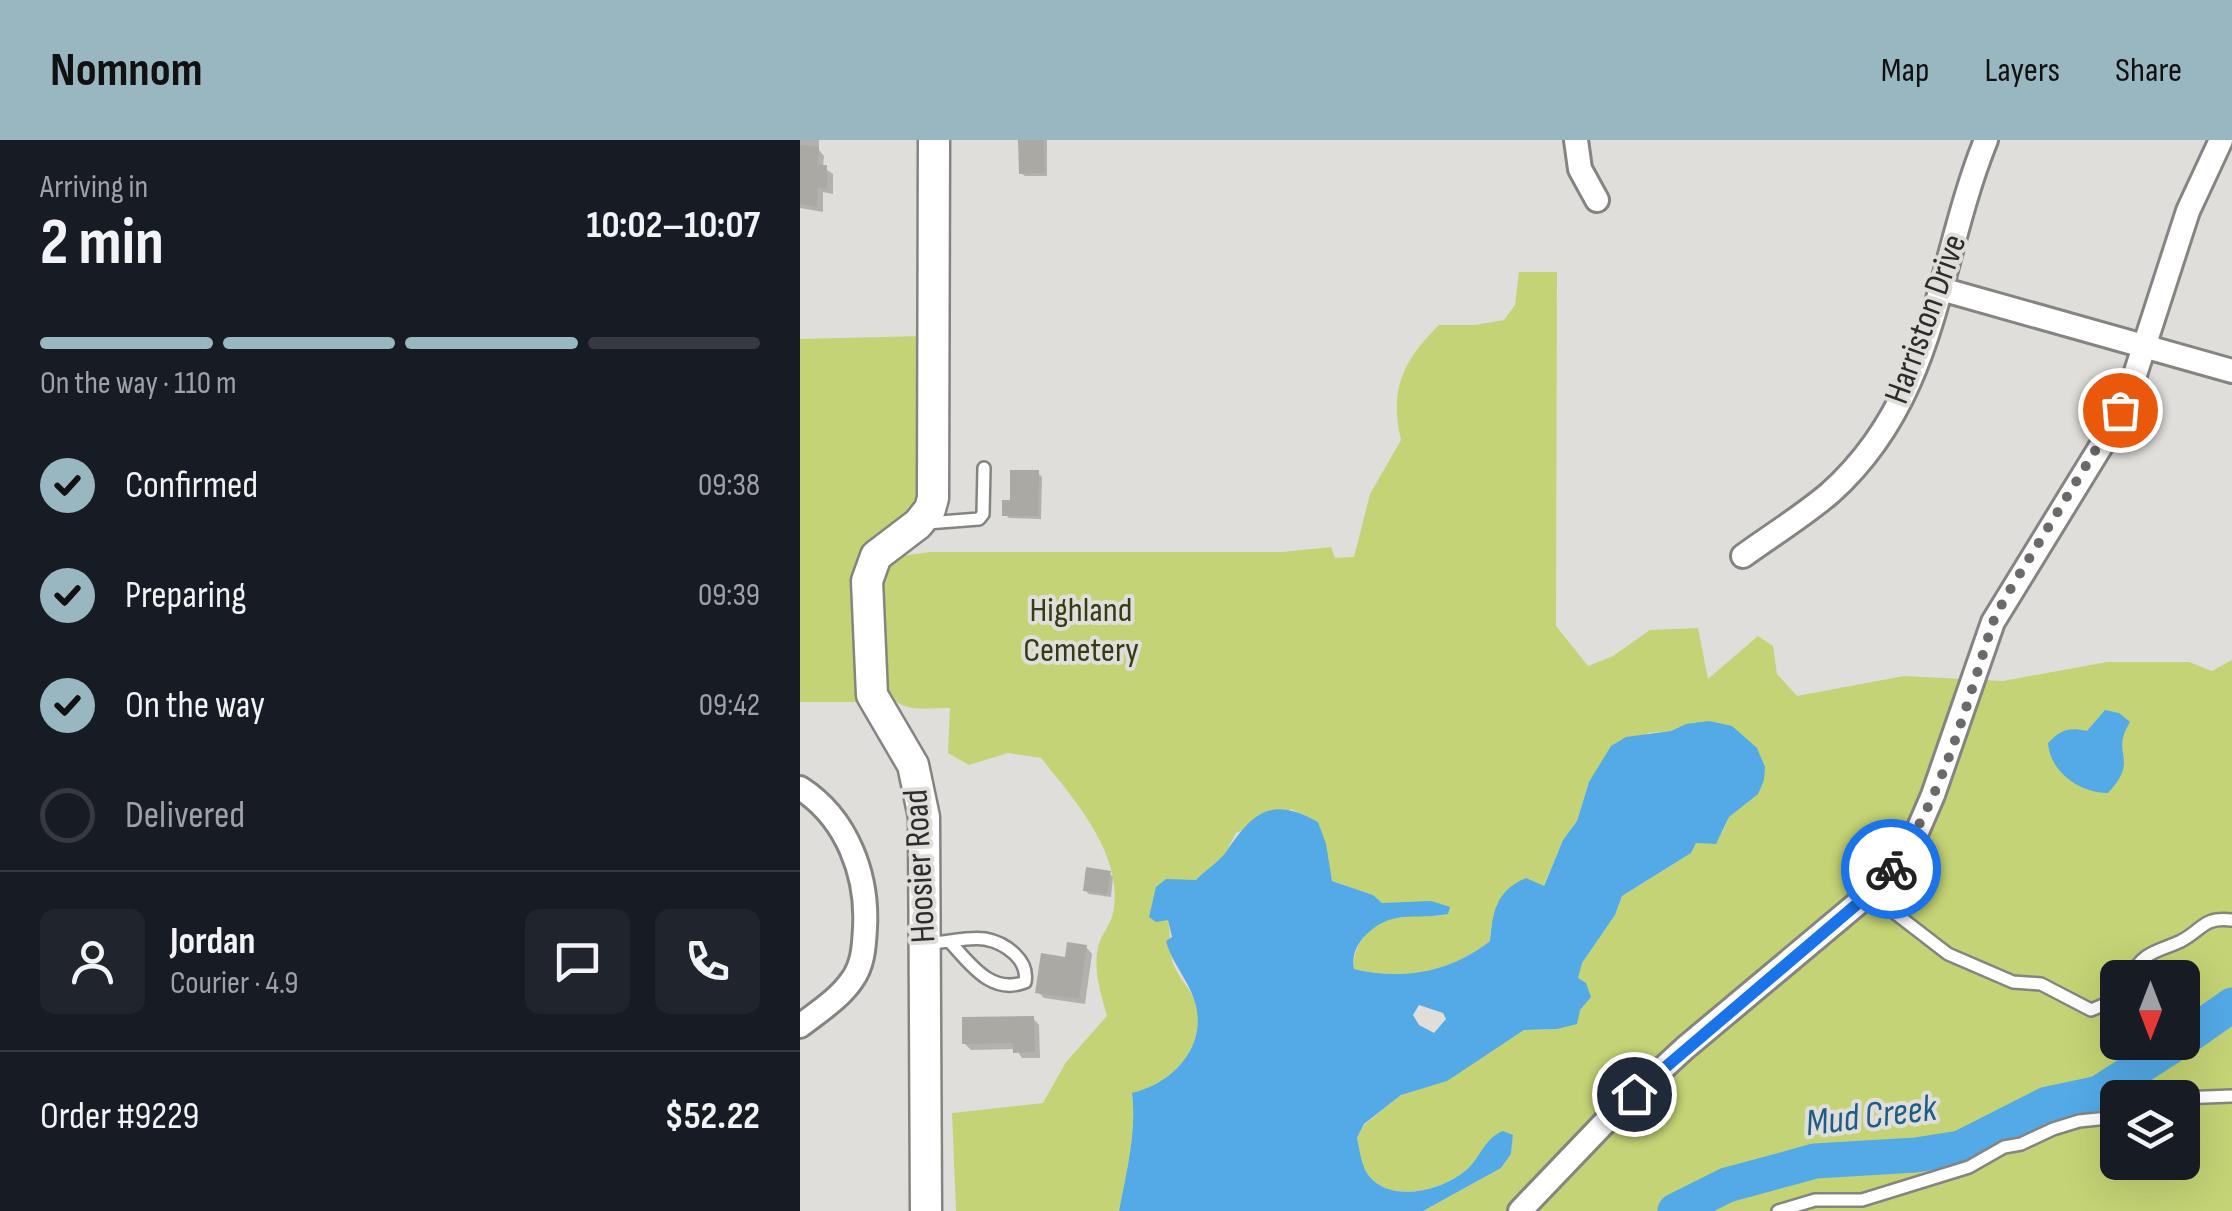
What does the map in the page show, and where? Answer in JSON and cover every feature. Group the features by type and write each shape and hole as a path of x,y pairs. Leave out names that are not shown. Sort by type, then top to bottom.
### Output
{"street":[{"path":"918,524 930,509 935,486 934,140"},
{"path":"1576,140 1580,168 1597,200"},
{"name":"Harriston Drive","path":"1742,556 1831,491 1887,426 1915,375 1986,140"},
{"path":"1520,1211 1609,1118 1868,894 1917,832 1993,622 2109,433 2131,387 2188,211 2221,140"},
{"path":"1941,290 2232,372"},
{"name":"Hoosier Road","path":"918,524 876,556 868,581 872,695 905,747 921,792 938,943 926,1211"},
{"path":"800,788 826,810 850,846 864,882 866,915 864,953 854,978 840,996 800,1026"}],"lane":[{"path":"918,524 979,519 984,514 984,468"},
{"path":"1868,894 1948,954 2013,982 2041,984 2092,1010 2100,1006"},
{"path":"2144,960 2150,952 2182,940 2215,918 2232,920"},
{"path":"984,939 1000,944 1024,962 1025,982 999,986 938,943 984,939"},
{"path":"2200,1097 2232,1096"},
{"path":"1778,1211 1814,1200 1862,1200 1969,1167 2004,1147 2022,1144 2053,1129 2100,1119"}],"green space":[{"name":"Highland Cemetery","path":"1519,272 1557,272 1556,626 1588,666 1613,656 1650,630 1698,628 1708,679 1758,636 1773,646 1777,674 1797,696 1904,676 2003,681 2107,662 2189,662 2212,671 2232,660 2232,1211 1423,1211 1501,1168 1511,1154 1513,1136 1503,1132 1465,1171 1443,1184 1403,1192 1379,1185 1362,1163 1357,1138 1364,1125 1401,1095 1447,1080 1524,1030 1557,1029 1582,963 1615,915 1622,896 1691,853 1695,843 1722,833 1729,817 1742,805 1686,724 1671,731 1648,733 1589,782 1577,821 1563,840 1543,887 1491,927 1490,941 1442,967 1408,974 1372,973 1354,969 1354,958 1364,938 1381,922 1404,914 1447,914 1450,907 1382,903 1373,895 1332,881 1318,822 1291,809 1236,833 1224,856 1196,880 1168,920 1172,959 1195,1001 1198,1024 1182,1063 1160,1082 1132,1094 1132,1138 1119,1211 956,1211 952,1113 1043,1103 1066,1062 1107,1016 1096,960 1112,917 1115,892 1111,870 1094,829 1041,758 1008,753 969,765 948,753 950,708 912,708 890,695 886,685 881,578 895,557 930,552 1282,552 1331,547 1335,558 1354,557 1370,494 1401,440 1398,391 1416,351 1439,325 1504,320 1515,305"},
{"path":"924,336 924,497 908,514 870,539 857,557 858,702 800,702 800,339"}],"water":[{"path":"2105,710 2119,713 2130,722 2122,743 2122,772 2108,793 2087,789 2068,779 2054,763 2048,743 2066,730 2087,731"},
{"path":"1709,721 1732,726 1757,748 1765,767 1764,780 1758,794 1729,817 1716,844 1696,843 1691,853 1622,896 1615,915 1582,963 1578,978 1586,983 1591,997 1580,1010 1577,1024 1524,1030 1447,1081 1401,1095 1364,1124 1357,1138 1366,1172 1390,1190 1417,1191 1444,1184 1470,1166 1491,1139 1503,1131 1513,1135 1511,1154 1501,1168 1423,1211 1119,1211 1132,1137 1132,1093 1172,1073 1190,1050 1198,1022 1194,998 1166,941 1172,937 1168,920 1156,922 1149,917 1156,887 1166,879 1196,880 1223,856 1255,818 1264,812 1288,810 1318,822 1332,881 1373,895 1382,903 1431,901 1450,907 1448,914 1403,917 1374,928 1356,949 1354,969 1408,974 1442,967 1490,941 1495,911 1508,889 1526,878 1544,886 1563,840 1577,821 1589,782 1611,746 1626,737 1671,731","holes":["1419,1005 1443,1013 1446,1019 1434,1033 1419,1025 1413,1015"]}],"building":[{"path":"1018,140 1044,140 1045,173 1019,174"},
{"path":"800,145 819,147 818,165 827,165 827,189 818,187 817,207 800,204"},
{"path":"1010,470 1039,470 1038,516 1002,516 1002,500 1010,500"},
{"path":"1086,867 1111,871 1107,894 1083,891"},
{"path":"1067,942 1087,945 1079,999 1035,993 1041,953 1065,957"},
{"path":"1034,1016 1035,1052 1013,1053 1013,1043 962,1044 962,1017"}],"waterway":[{"name":"Mud Creek","path":"2200,1027 2232,1005"},
{"name":"Mud Creek","path":"1675,1211 1727,1185 1815,1161 1916,1155 1960,1148 2047,1104 2099,1093 2150,1060"}],"way so far":[{"path":"1891,869 1917,832 1933,795 1993,622 2120,410"}],"route":[{"path":"1634,1094 1863,899 1891,869"}]}
